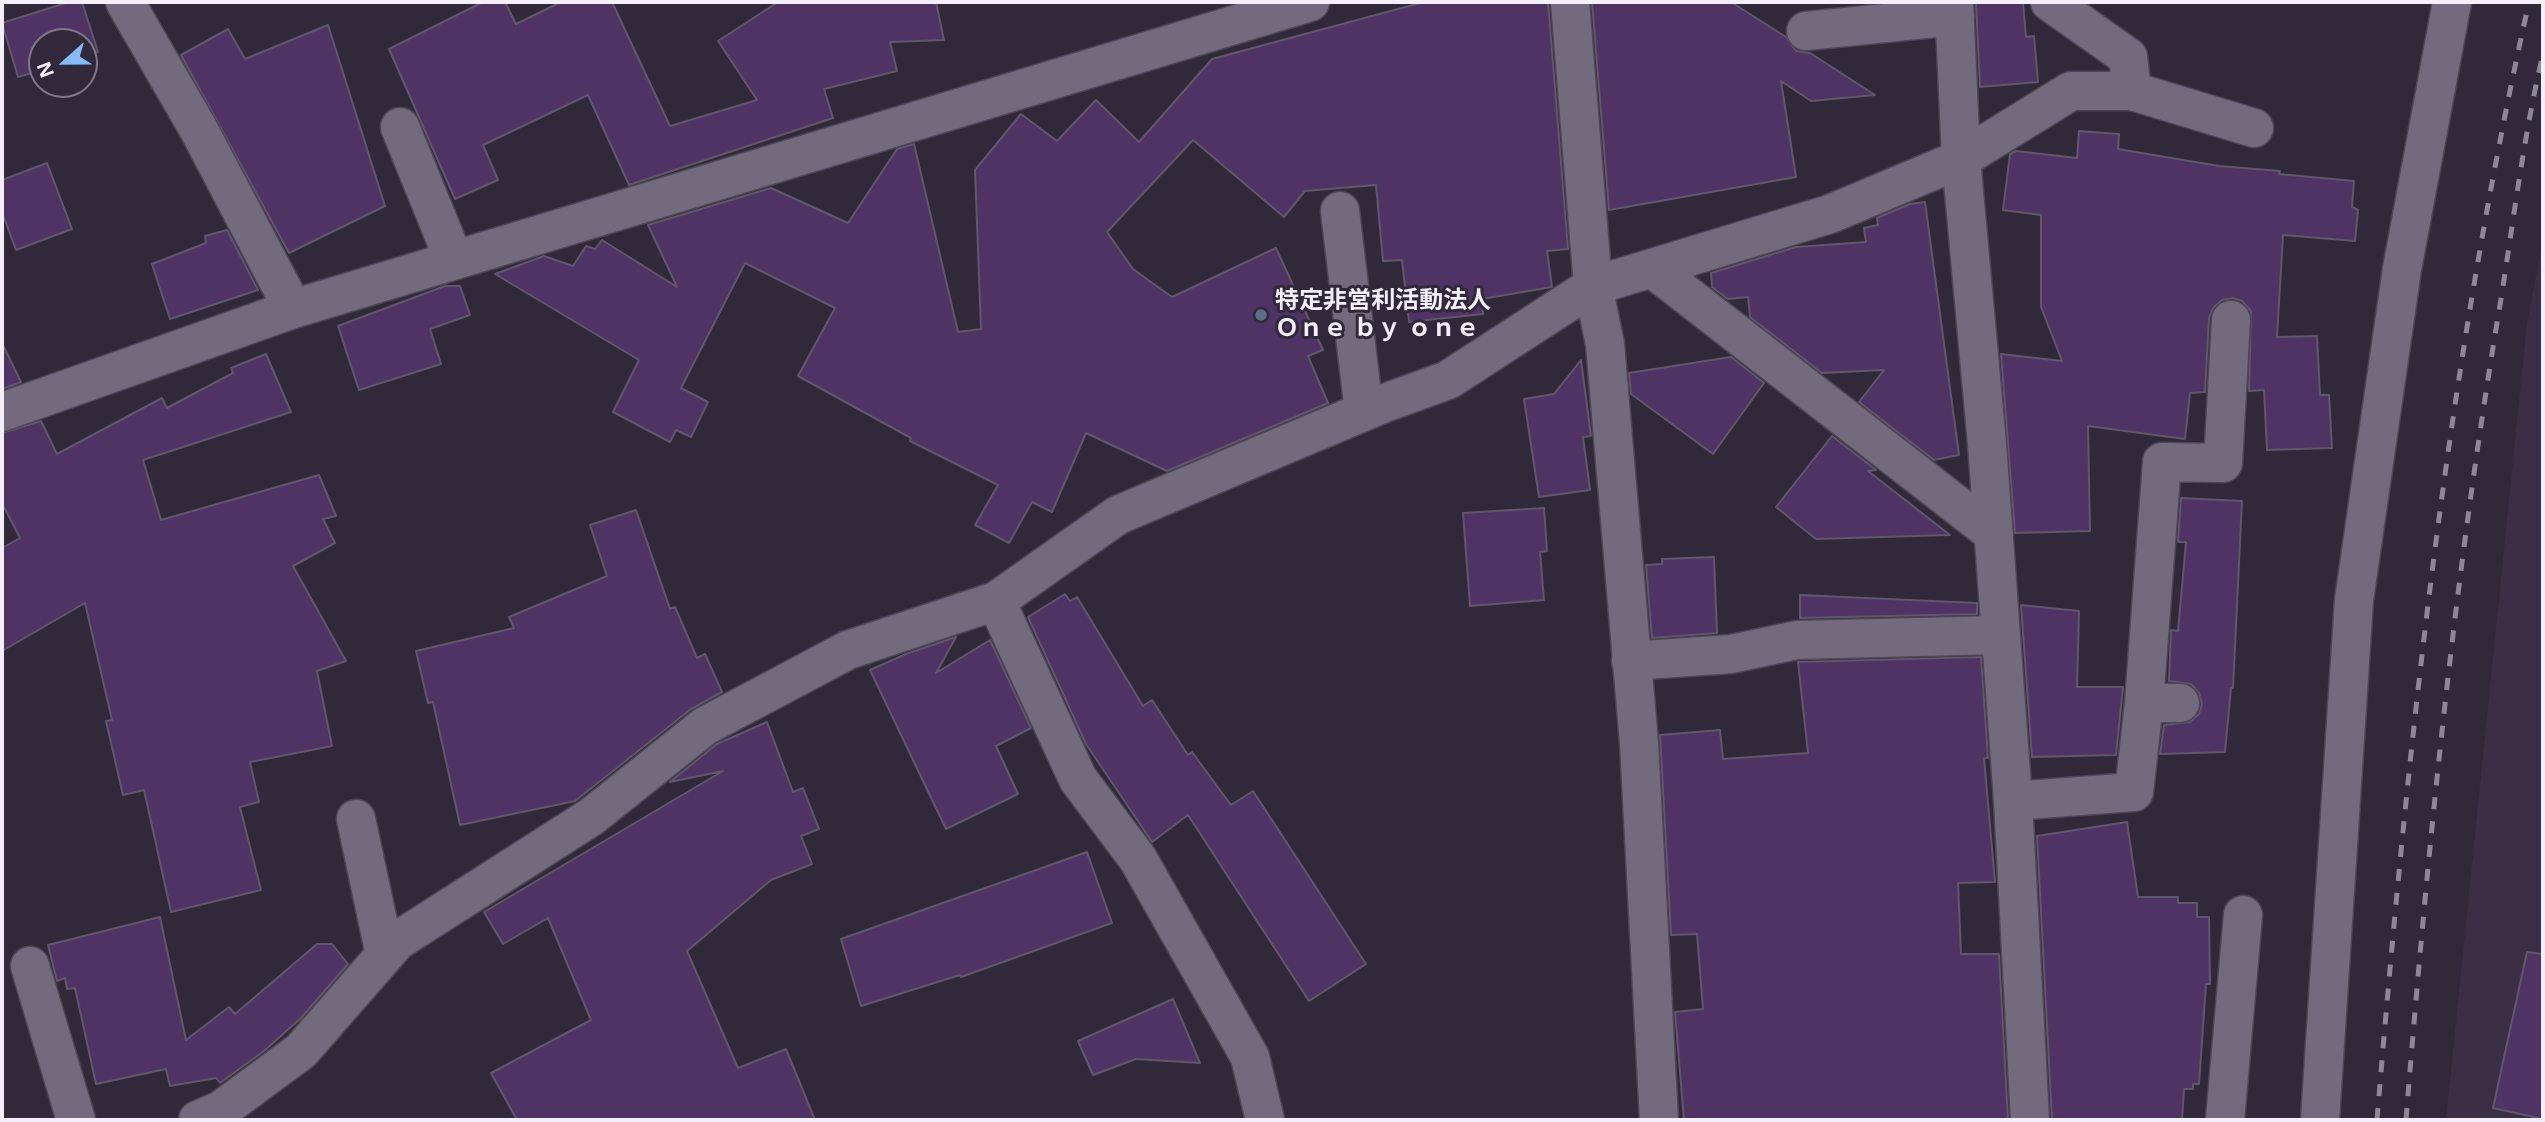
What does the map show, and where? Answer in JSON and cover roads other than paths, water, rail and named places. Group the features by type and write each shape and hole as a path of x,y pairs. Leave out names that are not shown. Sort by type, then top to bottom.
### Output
{"street":[{"path":"125,2 198,130 293,309"},
{"path":"2,412 293,309 1310,2"},
{"path":"1570,2 1593,286 1605,344 1644,823 1659,1120"},
{"path":"2050,2 2129,57 2132,91"},
{"path":"2320,1120 2354,600 2402,269 2452,2"},
{"path":"1806,31 1955,9 1961,159 1994,534 2013,801 2030,1120"},
{"path":"198,1120 220,1110 301,1051 397,941 591,817 705,726 848,650 996,601 1118,515 1364,411 1448,380 1593,286 1830,214 1961,159 2071,91 2132,91 2254,128"},
{"path":"400,127 454,260"},
{"path":"1340,211 1364,411"},
{"path":"1652,268 1994,534"},
{"path":"2013,801 2134,792 2162,703 2162,462 2223,463 2231,320"},
{"path":"996,601 1078,779 1138,859 1250,1057 1265,1120"},
{"path":"1631,661 1731,654 1797,640 2001,635"},
{"path":"356,819 385,955"},
{"path":"2225,1120 2243,915"},
{"path":"30,967 76,1120"}],"railway":[{"path":"2377,1120 2417,698 2453,418 2500,140 2529,2"},
{"path":"2406,1120 2444,709 2470,504 2530,114 2543,54"}],"place":[{"name":"特定非営利活動法人 Ｏｎｅ ｂｙ ｏｎｅ","path":"1261,315"}]}
